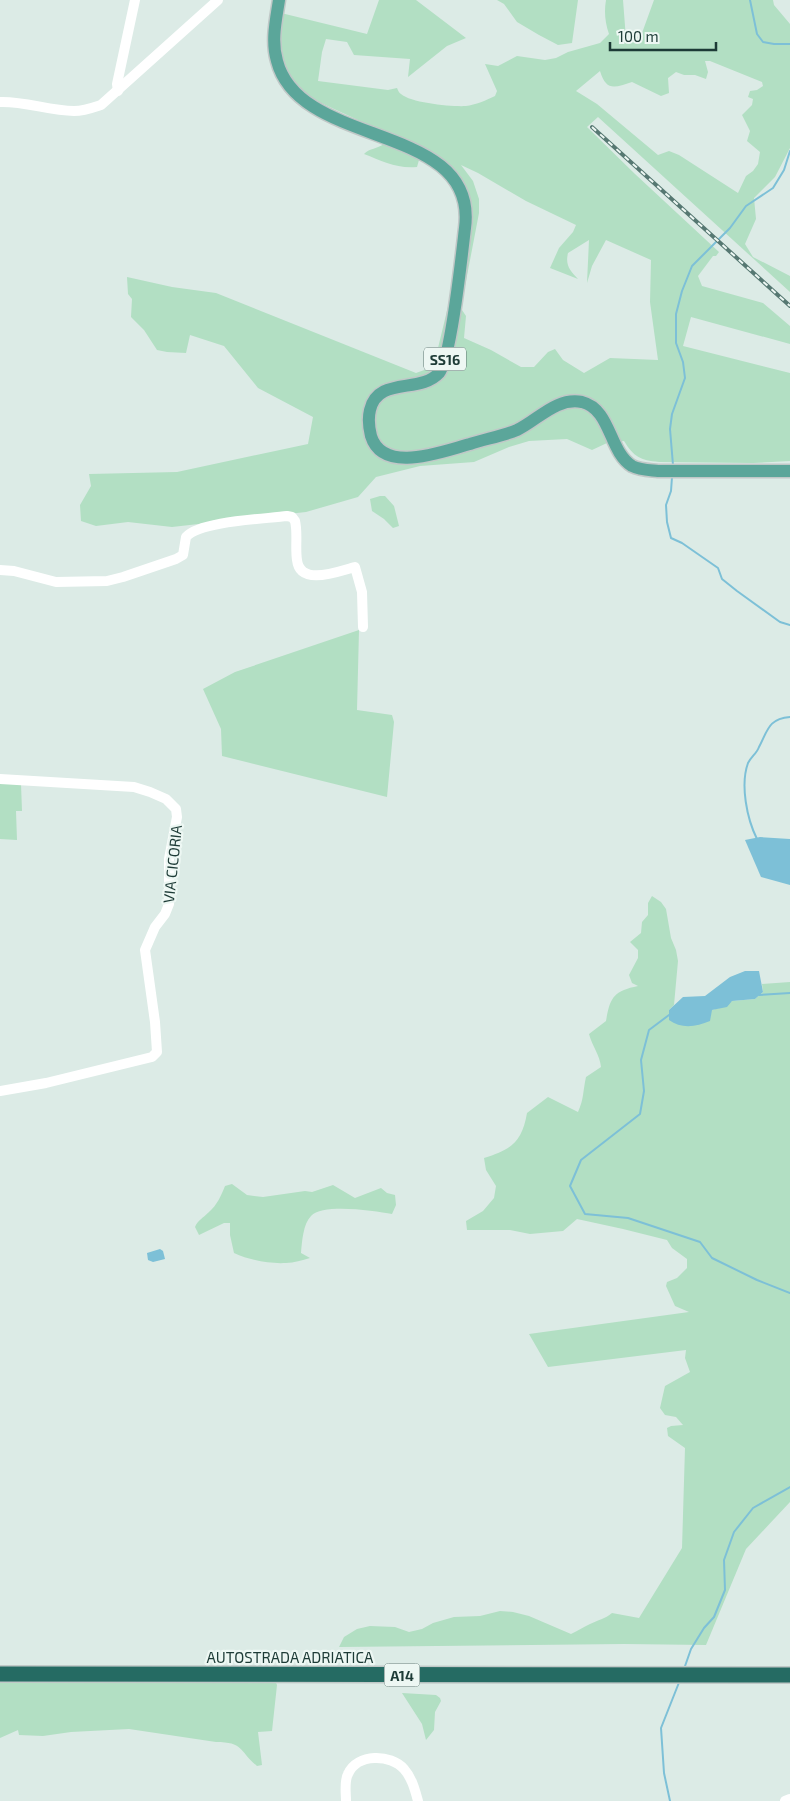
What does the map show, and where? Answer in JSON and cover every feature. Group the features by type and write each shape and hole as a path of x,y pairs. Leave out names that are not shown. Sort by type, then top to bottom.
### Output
{"highway":[{"name":"AUTOSTRADA ADRIATICA","path":"7,1670 790,1665"},
{"name":"AUTOSTRADA ADRIATICA","path":"7,1670 790,1675"}],"main road":[{"name":"SS16","path":"279,0 274,32 274,46 277,62 290,86 307,104 440,164 453,176 461,188 465,200 467,215 448,348 442,368 427,381 392,388 378,396 369,410 370,434 376,446 394,457 403,458 428,455 517,430 556,405 575,402 589,405 598,412 624,458 631,465 640,469 658,471 790,471"}],"street":[{"path":"118,92 117,84 135,0"},
{"path":"0,102 15,101 74,111 101,105 118,92 218,0"},
{"path":"0,570 14,571 56,582 107,581 176,559 182,555 186,537 198,530 221,524 287,516 292,517 296,525 297,560 300,570 310,576 355,567 362,592 363,627"},
{"name":"VIA CICORIA","path":"0,779 134,787 166,799 176,809 177,817 169,859 169,904 165,914 155,927 145,950 156,1022 156,1052 152,1056 46,1083 0,1091"},
{"path":"346,1801 347,1774 355,1765 374,1758 385,1758 403,1768 414,1787 418,1801"},
{"path":"785,1801 790,1799"}],"green space":[{"path":"379,0 416,0 466,38 447,46 408,77 410,59 354,55 347,42 326,39 318,81 388,90 397,88 400,94 414,100 442,105 466,106 495,96 497,91 485,64 498,66 517,56 545,60 556,58 568,52 600,43 609,34 605,17 606,0 623,0 626,39 631,42 642,33 654,0 773,0 774,5 790,24 790,148 775,177 754,198 756,219 745,244 753,257 790,276 790,292 598,117 587,127 719,252 716,256 713,256 698,276 702,286 763,303 790,326 790,344 691,317 683,346 790,373 790,461 753,463 659,462 638,457 624,441 607,443 592,450 567,439 529,441 509,447 474,462 420,466 376,477 358,497 306,512 172,527 128,522 96,526 81,521 80,505 91,486 89,474 177,472 308,444 313,417 258,388 224,346 190,335 186,353 157,350 144,330 131,317 132,299 128,294 127,277 172,287 216,293 416,373 427,369 434,360 451,294 459,227 459,201 446,174 427,162 419,160 417,167 403,167 364,154 384,144 384,132 321,103 303,92 293,81 280,54 281,13 367,34","holes":["705,61 710,61 762,82 763,86 757,90 750,91 748,97 753,99 752,105 742,115 750,131 747,141 760,152 758,164 746,176 738,193 679,155 669,151 658,155 597,104 576,91 600,71 608,85 620,86 632,82 661,96 669,93 668,78 676,72 706,79 708,72","461,165 526,201 576,225 573,232 559,248 550,268 578,279 569,268 567,261 568,253 589,240 587,283 592,266 606,240 651,260 650,302 658,360 610,358 584,373 563,360 555,349 548,352 534,367 521,367 491,350 464,338 466,316 462,310 462,302 479,213 479,199 473,181"]},
{"path":"497,0 578,0 572,43 558,45 539,35 517,22 504,4"},
{"path":"385,496 394,506 399,526 393,528 372,511 370,499"},
{"path":"359,630 357,710 392,715 394,722 387,797 222,756 221,729 203,689 235,672"},
{"path":"0,783 21,784 22,811 16,811 17,840 0,839"},
{"path":"652,896 661,902 666,909 671,938 678,961 674,1005 669,1010 712,1010 732,1001 755,999 763,992 762,984 790,982 790,1502 746,1549 706,1645 339,1647 344,1637 357,1629 370,1626 395,1627 409,1632 454,1617 480,1616 500,1611 529,1616 571,1634 612,1613 639,1618 682,1548 685,1448 668,1436 667,1428 683,1425 676,1417 665,1415 660,1408 665,1386 690,1372 685,1358 686,1350 548,1367 529,1334 689,1312 675,1306 666,1286 667,1282 677,1278 687,1268 687,1259 672,1248 667,1240 577,1219 563,1231 530,1234 510,1230 467,1230 466,1221 483,1211 494,1198 496,1186 486,1170 484,1158 501,1152 514,1143 522,1131 527,1113 548,1097 578,1112 586,1077 601,1067 589,1034 606,1021 609,1006 614,996 623,990 638,986 632,983 629,975 638,958 638,950 630,942 641,933 642,922 648,915 648,903"},
{"path":"232,1184 247,1195 263,1197 305,1191 312,1192 333,1185 355,1198 381,1188 387,1193 395,1195 396,1205 392,1214 350,1209 317,1212 308,1219 302,1239 301,1253 310,1258 289,1263 266,1262 246,1258 234,1253 230,1235 230,1223 224,1223 199,1235 195,1227 214,1206 225,1186"},
{"path":"274,1678 277,1685 272,1731 258,1732 262,1765 257,1766 240,1748 225,1742 129,1729 71,1732 43,1736 19,1735 18,1730 0,1738 0,1679"},
{"path":"402,1693 436,1695 440,1698 441,1701 435,1712 434,1730 426,1740 422,1724"}],"water":[{"path":"760,837 790,839 790,885 761,877 745,840"},
{"path":"745,971 759,971 763,992 755,999 732,1001 727,1007 712,1010 710,1021 699,1025 678,1025 669,1020 669,1010 683,997 705,996 730,977"},
{"path":"160,1249 163,1251 165,1259 153,1262 148,1260 147,1253"}],"waterway":[{"path":"750,0 757,34 763,42 790,44"},
{"path":"673,465 670,429 672,414 685,378 683,362 676,343 676,314 682,291 692,266 730,228 746,206 773,188 784,170 790,151"},
{"path":"672,477 671,491 666,505 667,522 671,538 682,543 718,568 722,579 737,591 780,622 790,625"},
{"path":"757,839 750,822 746,802 745,781 748,763 770,726 777,720 790,717"},
{"path":"759,995 790,993"},
{"path":"669,1015 649,1030 641,1060 644,1091 640,1114 581,1160 570,1186 585,1214 628,1218 700,1242 712,1258 757,1280 790,1293"},
{"path":"684,1669 691,1649 704,1628 714,1617 725,1590 724,1560 734,1532 753,1508 790,1487"},
{"path":"670,1801 664,1773 661,1728 680,1680"}],"railway":[{"path":"592,127 790,306"}]}
